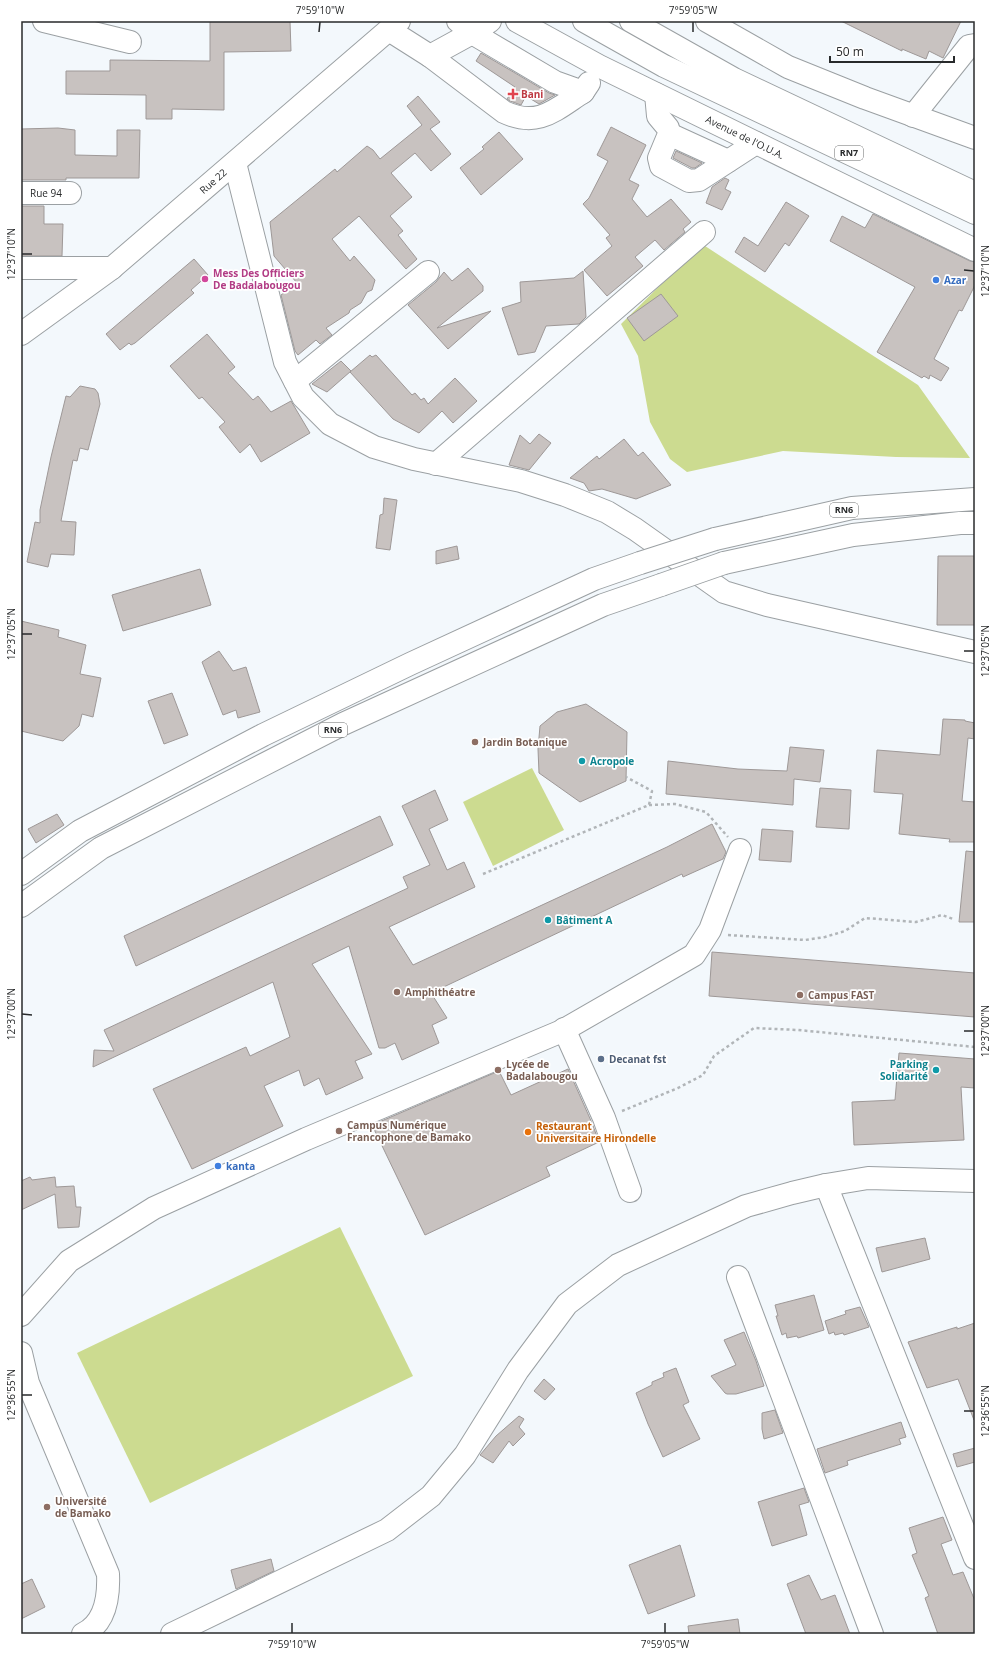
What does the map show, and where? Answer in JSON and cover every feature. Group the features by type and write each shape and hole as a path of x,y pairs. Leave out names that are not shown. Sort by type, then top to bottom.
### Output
{"main road":[{"path":"44,21 130,42"},
{"path":"430,56 465,27 490,21"},
{"name":"Avenue de l'O.U.A.","path":"517,21 598,66 975,250"},
{"name":"RN7","path":"584,21 664,66 975,214"},
{"name":"RN7","path":"631,21 734,79 975,193"},
{"path":"707,21 788,67 865,98 975,138"},
{"path":"394,25 430,56 504,112 515,118 528,119 546,116 583,92 598,66"},
{"name":"Rue 22","path":"21,334 112,268 394,25"},
{"path":"465,27 556,82 583,92"},
{"path":"913,116 969,46 975,45"},
{"path":"656,94 658,116 668,128 669,134 659,158 660,166 689,181 699,180 756,142"},
{"path":"669,134 728,161"},
{"path":"235,163 285,362 303,397 330,424 374,447 414,459 521,481 565,495 607,512 724,592 767,605 975,652"},
{"name":"Rue 94","path":"21,193 70,193"},
{"path":"436,464 704,232"},
{"path":"21,268 112,268"},
{"path":"295,381 428,272"},
{"name":"RN6","path":"21,874 80,831 263,735 417,660 594,579 715,538 852,508 975,499"},
{"name":"RN6","path":"21,906 101,848 343,724 603,605 724,563 853,535 960,523 975,523"},
{"path":"21,1315 69,1261 154,1208 306,1139 564,1030 694,955 709,932 740,850"},
{"path":"564,1030 604,1118 630,1191"},
{"path":"172,1634 387,1530 431,1496 465,1455 518,1370 568,1304 618,1265 746,1206 826,1185 868,1178 975,1181"},
{"path":"826,1185 975,1558"},
{"path":"738,1277 872,1634"},
{"path":"21,1353 28,1383 108,1574 109,1592 102,1616 88,1632 83,1634"}],"path":[{"path":"626,777 652,791 648,805"},
{"path":"483,874 648,805 675,804 706,812 740,850"},
{"path":"709,932 735,936 805,940 825,937 845,931 865,918 916,922 942,914 953,919"},
{"path":"604,1118 678,1088 703,1075 714,1056 754,1028 798,1030 975,1047"}],"green space":[{"path":"702,244 918,385 970,458 896,457 783,451 687,472 670,459 650,422 638,356 621,324"},
{"path":"532,768 564,830 493,866 463,802"},
{"path":"340,1227 413,1376 150,1503 77,1353"}],"building":[{"path":"210,21 290,21 291,51 224,52 224,110 172,109 172,119 146,119 146,95 66,94 66,71 110,71 110,60 210,61"},
{"path":"841,21 961,21 943,58 929,51 926,59 902,49 902,51"},
{"path":"481,53 549,93 555,95 539,104 526,96 521,105 510,101 507,99 515,87 476,61"},
{"path":"418,96 440,122 430,129 451,154 431,171 415,153 391,173 412,197 390,216 403,231 398,235 417,259 406,269 359,216 332,239 350,261 354,256 375,280 372,290 367,292 361,303 350,310 349,313 326,328 332,335 320,344 316,340 298,355 295,351 281,295 297,283 274,256 270,222 335,169 337,172 367,146 373,150 380,159 422,125 407,106"},
{"path":"611,127 646,145 629,180 639,185 632,199 647,217 671,199 691,222 683,229 685,232 664,250 655,240 635,257 643,266 607,296 584,270 612,246 606,238 610,235 583,204 589,198 608,161 597,155"},
{"path":"58,128 75,130 75,155 117,156 117,130 140,130 139,178 66,178 66,180 21,180 21,129"},
{"path":"499,132 523,159 481,195 460,168 484,149 482,147"},
{"path":"676,151 702,163 695,168 692,168 673,158"},
{"path":"725,178 729,180 725,189 731,192 722,210 706,203 712,187"},
{"path":"786,202 809,216 789,246 785,243 765,272 735,252 744,237 758,246"},
{"path":"21,206 44,206 44,224 63,224 62,256 21,256"},
{"path":"873,214 970,261 975,262 975,285 962,311 959,310 934,359 949,368 941,381 930,375 929,379 924,376 922,378 877,352 915,287 830,241 842,216 865,228"},
{"path":"194,259 208,275 191,290 194,293 135,343 131,345 129,343 120,350 106,334"},
{"path":"468,268 483,286 483,291 437,328 491,311 448,349 408,305 436,282 444,272 452,281"},
{"path":"583,271 586,317 579,324 546,326 535,352 518,355 502,308 521,302 520,282 574,278"},
{"path":"661,294 678,316 644,341 627,318"},
{"path":"207,334 235,367 228,373 253,400 258,396 271,412 291,401 310,433 261,462 250,444 240,453 219,427 225,422 202,397 199,399 170,366"},
{"path":"370,355 372,357 376,355 412,395 415,393 421,400 424,398 428,404 455,378 477,401 453,423 442,411 419,433 393,419 350,372"},
{"path":"341,361 351,371 327,392 312,384"},
{"path":"80,386 95,389 98,393 100,404 88,450 80,448 77,461 73,460 61,521 76,522 74,555 51,554 48,567 27,562 35,522 40,523 40,510 66,396 70,397"},
{"path":"539,434 551,443 529,470 509,465 520,435 530,444"},
{"path":"624,439 638,456 643,452 671,485 636,499 602,489 589,491 584,483 570,478 597,456 599,459"},
{"path":"384,498 397,500 390,550 376,548 380,515 383,514"},
{"path":"457,546 459,559 436,564 436,551"},
{"path":"938,556 975,556 975,625 937,625"},
{"path":"200,569 211,605 123,631 112,595"},
{"path":"21,621 59,630 58,637 86,645 80,674 101,678 93,717 82,714 79,726 63,741 21,731"},
{"path":"219,651 233,671 246,667 260,712 238,718 236,710 223,715 202,662"},
{"path":"172,693 188,735 164,744 148,701"},
{"name":"Acropole","path":"586,704 627,732 626,781 580,802 539,773 538,749 540,726 557,712"},
{"path":"943,719 965,720 975,723 975,739 968,738 962,801 975,802 975,842 949,842 950,839 899,834 903,794 874,792 877,750 940,755"},
{"path":"790,747 824,750 820,782 794,779 793,805 666,794 668,761 738,769 787,771"},
{"path":"820,788 851,790 849,829 816,827"},
{"path":"435,790 448,820 429,829 447,870 464,862 475,887 389,927 413,965 667,847 712,824 726,852 723,859 683,877 682,874 431,993 447,1018 432,1025 439,1043 402,1060 395,1043 385,1048 379,1048 349,946 312,964 372,1054 355,1061 363,1078 326,1095 319,1078 304,1086 299,1070 264,1086 283,1126 192,1169 153,1089 246,1047 250,1056 290,1037 273,982 93,1067 94,1050 114,1051 104,1030 408,888 403,877 430,865 402,806"},
{"path":"57,814 64,825 36,843 28,829"},
{"path":"380,816 393,845 136,966 124,936"},
{"path":"762,829 793,831 791,862 759,860"},
{"path":"966,851 975,852 975,922 959,922"},
{"path":"712,952 975,973 975,1017 709,996"},
{"path":"899,1053 975,1059 975,1088 961,1087 964,1140 854,1145 852,1102 895,1100"},
{"path":"568,1069 599,1142 546,1167 550,1176 425,1235 372,1125 499,1071 511,1095"},
{"path":"30,1177 32,1180 55,1177 56,1187 74,1186 76,1207 81,1207 79,1227 58,1228 55,1194 21,1210 21,1181"},
{"path":"925,1238 930,1259 882,1272 876,1248"},
{"path":"814,1295 824,1330 798,1338 797,1336 787,1338 786,1333 782,1335 776,1316 778,1316 775,1305"},
{"path":"860,1307 869,1327 844,1335 843,1333 835,1335 834,1332 829,1334 825,1321 846,1314 845,1311"},
{"path":"975,1323 974,1420 958,1379 927,1388 908,1342"},
{"path":"744,1332 764,1386 736,1394 727,1394 711,1376 736,1365 724,1340"},
{"path":"676,1368 689,1402 683,1405 700,1439 663,1457 636,1393 652,1385 652,1382 664,1377 663,1373"},
{"path":"544,1379 555,1389 545,1400 534,1391"},
{"path":"775,1410 783,1433 764,1439 762,1429 762,1413"},
{"path":"519,1416 524,1419 519,1427 525,1434 513,1446 509,1441 493,1463 480,1455 496,1436"},
{"path":"901,1422 906,1437 899,1439 901,1444 847,1461 848,1465 825,1473 817,1449"},
{"path":"975,1448 975,1462 957,1467 953,1454"},
{"path":"804,1488 809,1502 799,1505 807,1535 772,1546 758,1502"},
{"path":"943,1517 952,1540 941,1544 953,1575 963,1572 975,1601 975,1634 938,1634 925,1598 929,1596 912,1555 917,1553 909,1528"},
{"path":"680,1545 695,1596 648,1614 629,1565"},
{"path":"271,1559 274,1571 236,1589 231,1570"},
{"path":"809,1575 821,1600 835,1595 850,1634 806,1634 787,1584"},
{"path":"32,1579 45,1607 21,1619 21,1584"},
{"path":"738,1619 740,1634 689,1634 688,1626"}],"place":[{"name":"Bani","path":"513,94"},
{"name":"Mess Des Officiers De Badalabougou","path":"205,279"},
{"name":"Azar","path":"936,280"},
{"name":"Jardin Botanique","path":"475,742"},
{"name":"Acropole","path":"582,761"},
{"name":"Bâtiment A","path":"548,920"},
{"name":"Amphithéatre","path":"397,992"},
{"name":"Campus FAST","path":"800,995"},
{"name":"Decanat fst","path":"601,1059"},
{"name":"Lycée de Badalabougou","path":"498,1070"},
{"name":"Parking Solidarité","path":"936,1070"},
{"name":"Campus Numérique Francophone de Bamako","path":"339,1131"},
{"name":"Restaurant Universitaire Hirondelle","path":"528,1132"},
{"name":"kanta","path":"218,1166"},
{"name":"Université de Bamako","path":"47,1507"}]}
